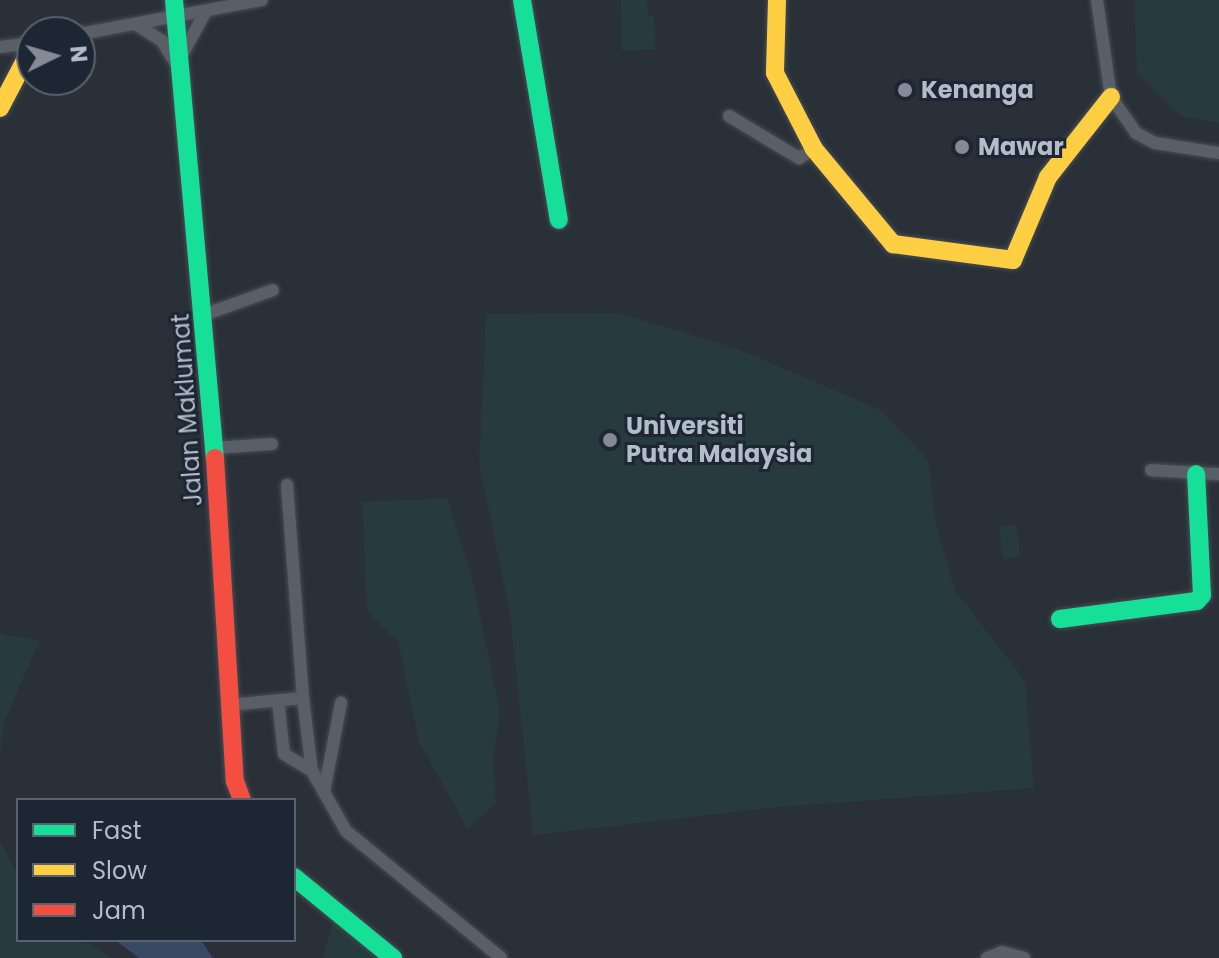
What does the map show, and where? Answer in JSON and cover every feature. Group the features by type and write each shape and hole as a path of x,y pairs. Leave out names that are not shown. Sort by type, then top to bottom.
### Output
{"street":[{"path":"96,31 135,24 174,8 206,11 262,0"},
{"path":"522,0 559,220"},
{"path":"777,0 775,73 814,149 893,244 1013,260 1048,177 1111,97"},
{"path":"1097,0 1111,97 1136,133 1155,143 1219,153"},
{"name":"Jalan Maklumat","path":"174,8 206,314 229,705 235,781 241,798"},
{"path":"179,68 184,47 206,11"},
{"path":"135,24 162,41 179,68"},
{"path":"0,108 16,76"},
{"path":"729,116 799,158 814,149"},
{"path":"206,314 273,290"},
{"path":"214,448 272,444"},
{"path":"1151,470 1219,474"},
{"path":"1060,619 1197,601 1202,595 1196,474"},
{"path":"287,485 303,698 312,771 346,831 501,958"},
{"path":"229,705 303,698"},
{"path":"278,701 284,754 312,771"},
{"path":"324,792 341,703"},
{"path":"296,879 393,958"},
{"path":"987,958 1002,952 1024,958"}],"green space":[{"path":"621,0 647,0 648,15 654,16 656,49 622,51"},
{"path":"1134,0 1219,0 1219,123 1181,116 1137,72"},
{"path":"618,313 735,348 881,410 928,460 936,524 955,590 1025,681 1034,788 780,807 533,835 510,614 479,464 486,314"},
{"path":"447,498 472,577 500,712 493,757 496,802 468,829 419,742 398,642 367,611 362,502"},
{"path":"1016,524 1020,557 1003,559 999,527"},
{"path":"0,634 40,640 4,722 0,756"},
{"path":"0,840 16,872 16,942 85,942 113,958 0,958"},
{"path":"333,921 376,958 323,958"}],"water":[{"path":"118,942 202,942 213,958 139,958"}],"traffic: fast":[{"path":"174,0 215,458"},
{"path":"522,0 559,220"},
{"path":"1060,619 1197,601 1202,595 1196,474"},
{"path":"296,879 393,958"}],"traffic: slow":[{"path":"777,0 775,73 814,149 893,244 1013,260 1048,177 1111,97"},
{"path":"0,108 16,78"}],"traffic: jam":[{"path":"215,458 235,781 241,798"}],"place":[{"name":"Kenanga","path":"905,90"},
{"name":"Mawar","path":"962,147"},
{"name":"Universiti Putra Malaysia","path":"610,440"}]}
